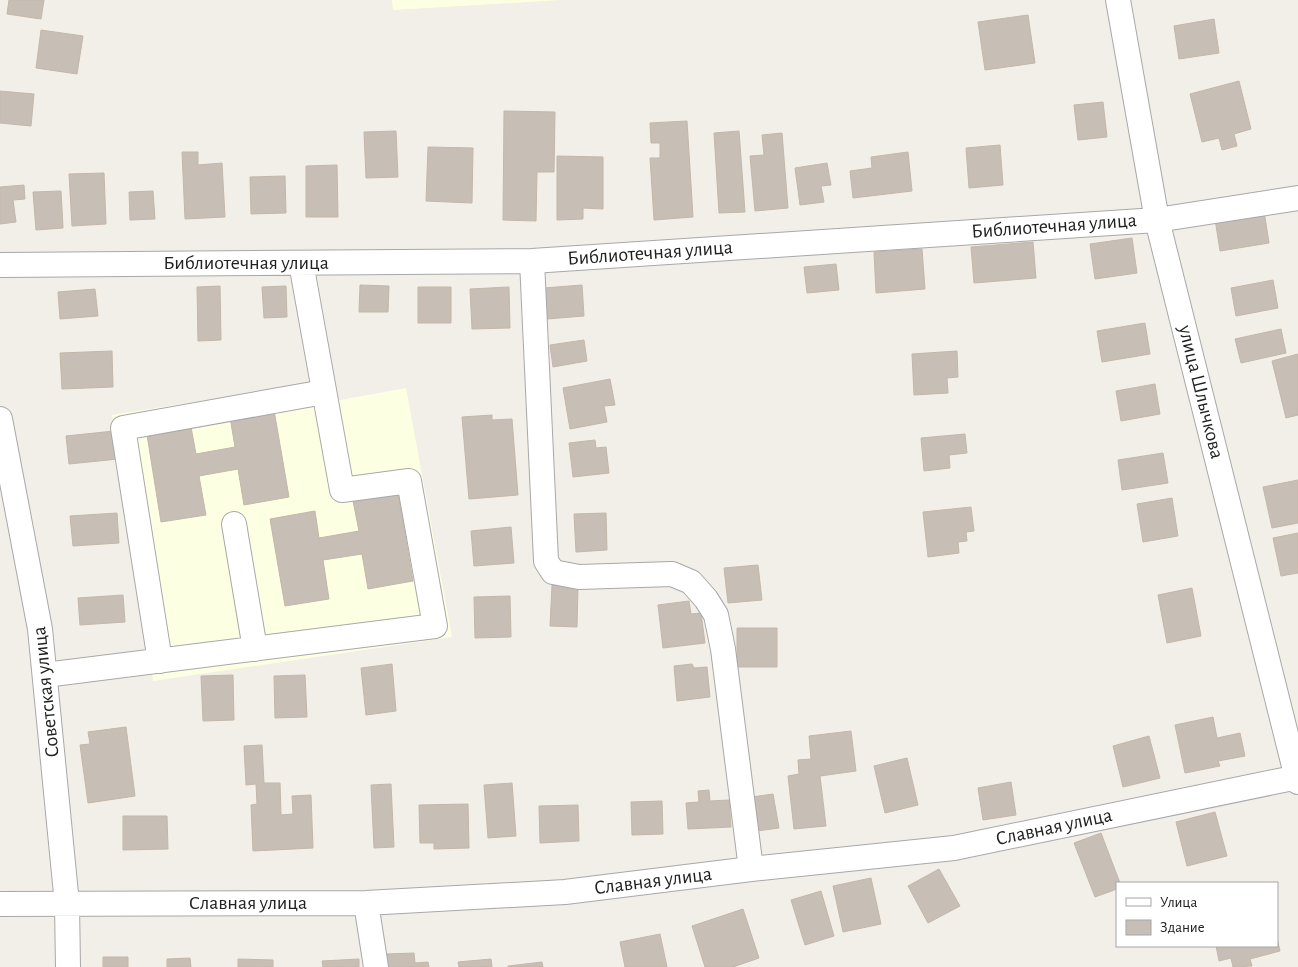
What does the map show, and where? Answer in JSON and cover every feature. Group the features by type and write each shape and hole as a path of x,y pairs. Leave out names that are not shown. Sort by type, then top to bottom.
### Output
{"street":[{"name":"улица Шлычкова","path":"1118,0 1158,220 1298,779"},
{"name":"Библиотечная улица","path":"0,265 532,261 1158,220 1298,198"},
{"path":"532,261 546,561 553,572 579,577 672,574 691,582 706,598 716,615 723,649 751,869"},
{"path":"45,675 435,626 409,481 342,490 301,263"},
{"path":"160,661 123,428 324,392"},
{"name":"Советская улица","path":"0,419 40,630 67,904 68,967"},
{"path":"234,524 255,649"},
{"name":"Славная улица","path":"0,904 366,903 566,892 751,869 954,848 1298,779"},
{"path":"366,903 376,967"}],"shaded area":[{"path":"392,0 561,0 393,10"},
{"path":"331,380 335,401 406,388 452,637 153,681 112,415"}],"building":[{"path":"9,0 44,0 41,19 7,14"},
{"path":"1028,15 1035,63 985,70 978,22"},
{"path":"1214,19 1219,53 1179,59 1174,26"},
{"path":"41,30 83,36 77,74 36,68"},
{"path":"1239,81 1251,129 1234,134 1237,146 1222,150 1219,138 1202,142 1190,94"},
{"path":"0,91 34,94 31,126 0,123"},
{"path":"1103,102 1107,137 1078,140 1074,105"},
{"path":"504,111 555,112 554,172 537,172 536,221 503,220"},
{"path":"687,121 693,217 654,220 650,158 660,158 660,143 651,143 650,123"},
{"path":"396,131 398,177 366,178 364,132"},
{"path":"739,131 745,212 719,213 714,133"},
{"path":"782,133 788,208 755,211 750,156 764,155 762,135"},
{"path":"1000,145 1003,185 969,188 966,148"},
{"path":"428,147 473,148 472,203 426,201"},
{"path":"182,152 198,152 198,165 222,163 225,217 185,219"},
{"path":"908,152 912,191 853,198 850,171 872,168 871,157"},
{"path":"557,156 603,157 603,209 583,208 583,219 557,220"},
{"path":"827,163 831,185 821,186 824,202 800,205 795,168"},
{"path":"337,165 338,217 306,217 306,166"},
{"path":"104,173 106,224 72,226 69,174"},
{"path":"285,176 286,213 251,214 250,177"},
{"path":"24,185 25,199 13,200 16,222 0,224 0,187"},
{"path":"61,191 63,228 36,230 33,192"},
{"path":"153,191 155,219 130,220 129,192"},
{"path":"1264,211 1269,243 1220,251 1215,219"},
{"path":"1132,238 1137,273 1095,279 1090,244"},
{"path":"1033,242 1036,278 974,283 971,247"},
{"path":"922,249 925,289 876,293 874,252"},
{"path":"836,264 839,290 807,293 804,267"},
{"path":"1273,280 1278,308 1236,316 1231,288"},
{"path":"360,285 389,286 388,312 359,312"},
{"path":"582,285 584,316 547,319 544,288"},
{"path":"220,286 221,340 198,341 197,287"},
{"path":"286,286 287,317 264,318 262,287"},
{"path":"418,287 451,287 451,323 418,323"},
{"path":"509,287 510,328 472,329 470,289"},
{"path":"95,289 98,316 60,319 58,292"},
{"path":"1145,323 1150,354 1102,362 1097,331"},
{"path":"1281,329 1286,353 1241,363 1235,339"},
{"path":"584,340 587,361 553,367 550,345"},
{"path":"112,351 113,387 62,389 60,353"},
{"path":"957,351 958,377 947,378 948,393 914,395 912,354"},
{"path":"1298,354 1298,415 1286,418 1272,361"},
{"path":"610,379 615,405 604,406 607,422 570,429 563,388"},
{"path":"1155,384 1160,414 1121,421 1116,391"},
{"path":"274,410 289,497 244,505 238,469 199,476 206,515 161,522 147,435 191,427 196,454 235,447 230,417"},
{"path":"492,415 492,420 512,419 518,495 469,499 462,417"},
{"path":"114,431 118,459 69,464 66,436"},
{"path":"965,434 967,453 949,455 950,468 924,471 921,438"},
{"path":"595,440 596,448 606,447 609,473 573,477 569,443"},
{"path":"1163,453 1168,483 1122,490 1118,460"},
{"path":"1298,480 1298,523 1272,528 1263,487"},
{"path":"398,494 413,581 368,589 362,554 323,560 329,599 285,606 270,519 315,511 319,538 359,531 353,501"},
{"path":"1172,498 1178,536 1143,542 1137,504"},
{"path":"971,507 974,531 966,532 967,541 958,542 959,553 928,557 923,512"},
{"path":"117,513 119,543 73,546 70,516"},
{"path":"606,513 607,550 576,552 574,514"},
{"path":"511,527 514,563 474,566 471,531"},
{"path":"1298,533 1298,573 1281,576 1273,538"},
{"path":"758,565 762,600 728,603 724,568"},
{"path":"552,585 578,586 577,627 550,626"},
{"path":"1192,588 1201,636 1167,643 1158,595"},
{"path":"123,595 125,622 80,625 78,598"},
{"path":"510,596 511,637 475,638 474,597"},
{"path":"689,601 691,614 701,613 705,643 663,648 658,605"},
{"path":"737,628 777,628 777,667 737,667"},
{"path":"392,664 396,711 366,715 361,668"},
{"path":"692,664 694,668 707,667 710,697 677,701 674,666"},
{"path":"233,675 234,720 203,721 201,676"},
{"path":"305,675 307,717 275,718 274,676"},
{"path":"1213,717 1217,738 1240,733 1245,756 1218,761 1220,766 1185,773 1175,725"},
{"path":"126,727 135,796 88,803 80,745 90,744 88,732"},
{"path":"851,731 856,771 820,776 826,826 794,829 788,776 799,774 798,760 811,759 809,736"},
{"path":"1149,736 1160,778 1123,787 1113,746"},
{"path":"262,745 264,783 280,783 281,815 293,814 292,796 311,795 313,848 253,851 251,805 257,804 256,784 246,785 244,746"},
{"path":"907,758 918,805 885,813 874,766"},
{"path":"1011,782 1016,815 983,820 978,788"},
{"path":"512,783 516,836 488,838 484,785"},
{"path":"391,784 394,847 374,848 371,785"},
{"path":"709,790 710,801 729,800 731,827 688,829 686,803 699,802 698,791"},
{"path":"773,794 779,828 757,831 752,797"},
{"path":"662,801 663,834 632,835 631,802"},
{"path":"468,804 469,848 434,849 434,843 420,843 419,805"},
{"path":"578,805 579,841 540,843 539,806"},
{"path":"1215,812 1227,856 1187,866 1176,822"},
{"path":"123,816 167,816 168,849 123,850"},
{"path":"1101,833 1120,882 1116,882 1116,889 1095,897 1074,843"},
{"path":"939,869 960,906 928,923 908,886"},
{"path":"871,878 881,924 843,932 833,886"},
{"path":"821,891 834,936 805,945 791,900"},
{"path":"743,909 759,958 733,967 705,967 692,926"},
{"path":"660,934 667,967 625,967 620,942"},
{"path":"1278,942 1280,951 1250,959 1252,966 1233,967 1231,958 1219,961 1216,947 1278,947"},
{"path":"414,953 415,963 428,962 429,967 386,967 386,954"},
{"path":"103,957 128,957 128,967 103,967"},
{"path":"190,958 191,967 167,967 167,959"},
{"path":"238,959 273,960 273,967 238,967"},
{"path":"359,959 359,967 323,967 322,961"},
{"path":"491,959 492,967 459,967 458,962"},
{"path":"542,962 543,967 508,967 508,966"}]}
